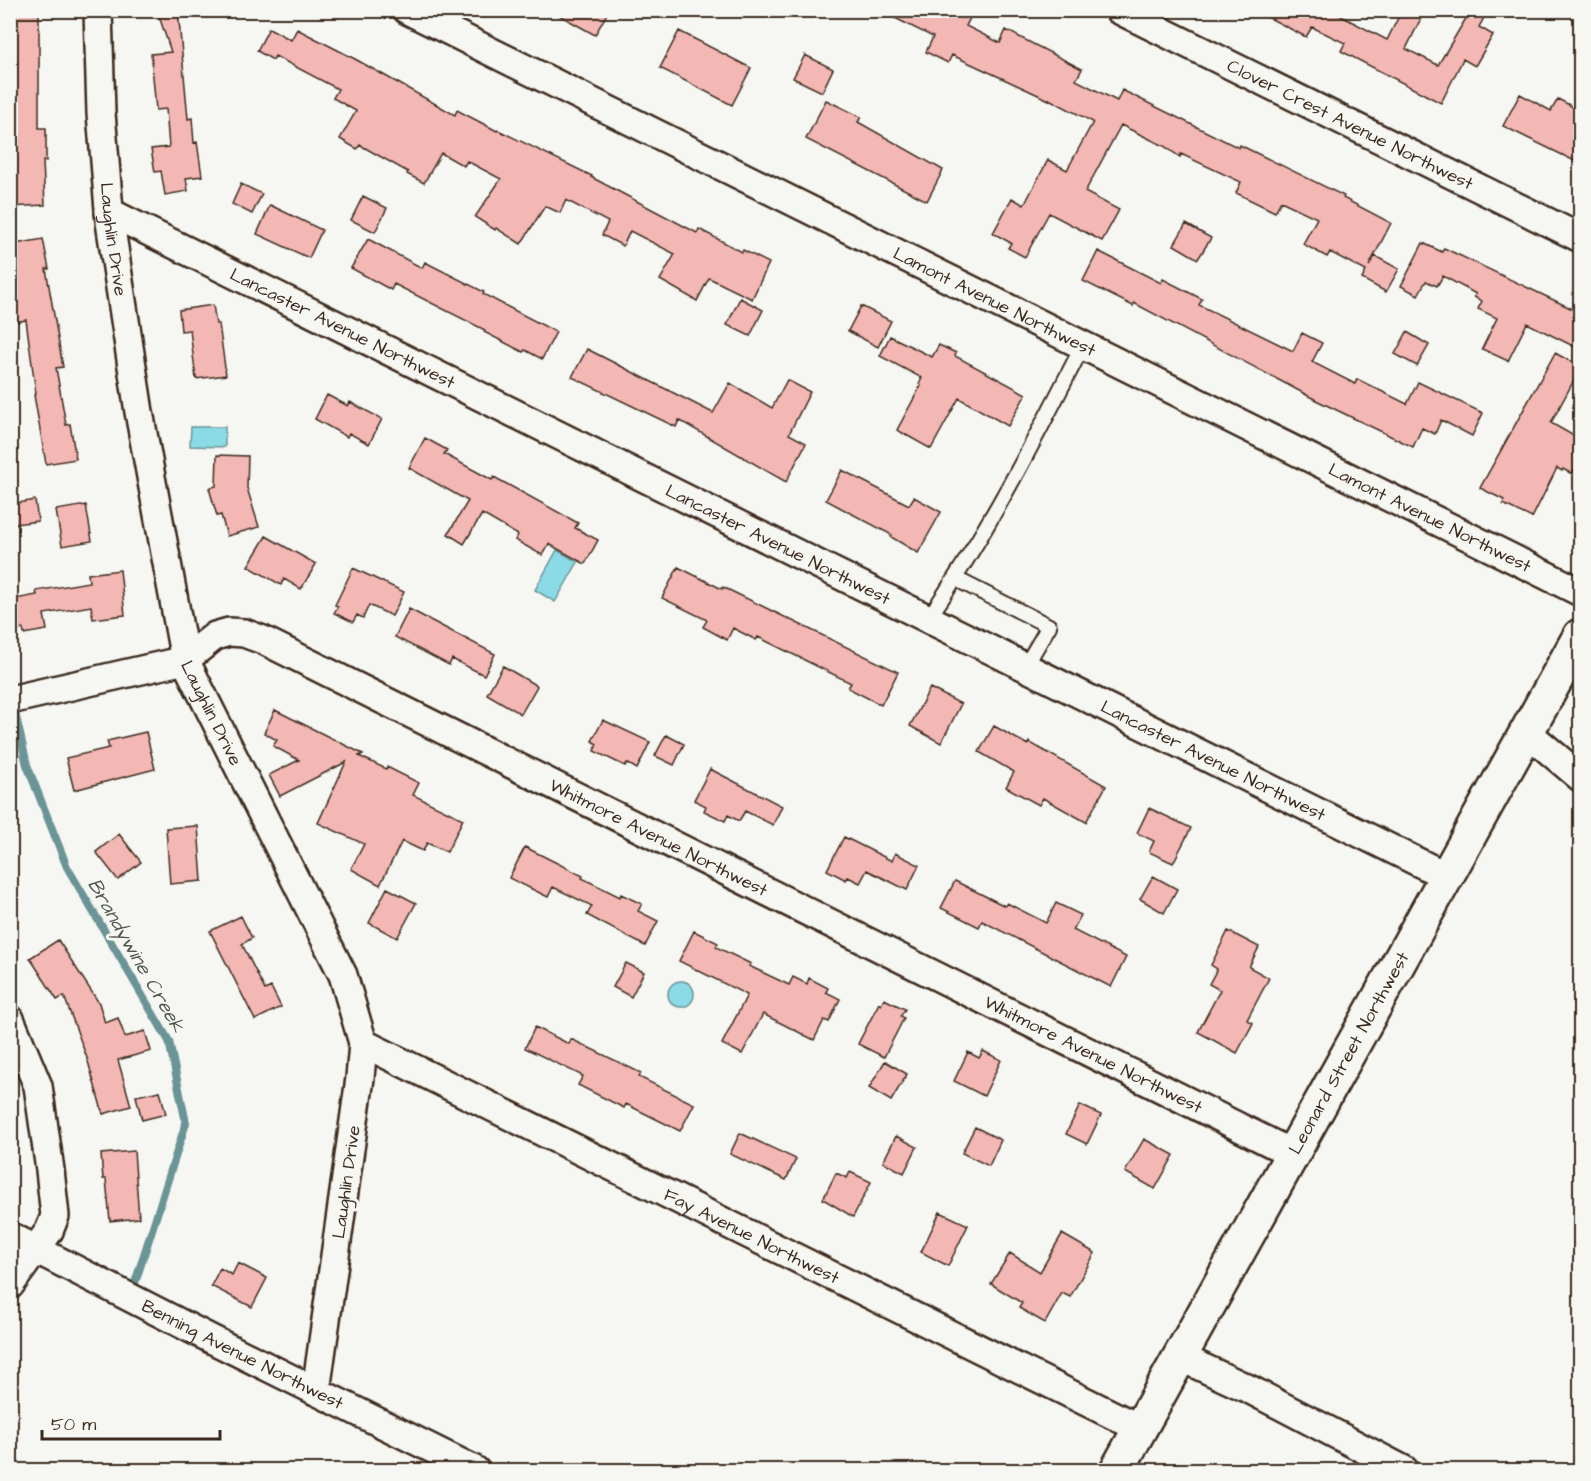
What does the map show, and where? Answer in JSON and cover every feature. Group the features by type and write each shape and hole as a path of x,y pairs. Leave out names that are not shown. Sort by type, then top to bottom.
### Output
{"main road":[{"name":"Leonard Street Northwest","path":"1118,1470 1581,636"}],"street":[{"name":"Laughlin Drive","path":"98,10 102,123 109,213 139,412 185,660 343,975 363,1044 316,1391"},
{"name":"Lamont Avenue Northwest","path":"407,10 1581,592"},
{"name":"Clover Crest Avenue Northwest","path":"1119,10 1581,238"},
{"name":"Lancaster Avenue Northwest","path":"109,213 1446,876"},
{"name":"Whitmore Avenue Northwest","path":"10,700 185,660 214,636 229,632 244,633 263,640 1293,1154"},
{"path":"1527,732 1581,777"},
{"path":"10,1019 38,1086 55,1216 37,1250 10,1285"},
{"name":"Fay Avenue Northwest","path":"363,1044 1141,1429"},
{"name":"Benning Avenue Northwest","path":"10,1236 475,1470"},
{"path":"1180,1357 1249,1389 1404,1470"}],"lane":[{"path":"928,619 956,579 1045,421 1083,345"},
{"path":"956,579 1049,626 1025,667"}],"water":[{"path":"191,427 225,427 225,447 190,446"},
{"path":"557,550 578,562 555,602 535,590"},
{"path":"681,981 690,985 694,994 690,1003 681,1007 672,1003 668,994 672,985"}],"building":[{"path":"10,10 39,10 39,128 46,128 46,161 43,161 45,205 10,207"},
{"path":"157,10 178,10 188,119 192,118 194,143 197,142 202,176 186,178 188,191 165,195 161,171 155,172 151,149 169,147 166,109 156,110 151,54 171,52"},
{"path":"550,10 609,10 595,35"},
{"path":"879,10 974,10 966,26 1000,43 1006,30 1082,69 1076,80 1117,101 1122,90 1239,148 1240,145 1344,196 1343,198 1391,223 1369,266 1375,256 1399,269 1386,292 1362,279 1366,271 1330,252 1327,257 1303,244 1317,218 1281,201 1275,212 1236,193 1241,182 1181,154 1180,157 1164,146 1121,125 1085,192 1119,210 1102,241 1049,213 1025,257 1008,248 1011,243 993,233 1012,198 1024,205 1048,160 1067,170 1093,122 1049,99 952,55 948,63 926,52 933,37"},
{"path":"1254,10 1344,10 1341,16 1387,40 1402,10 1425,10 1406,49 1438,65 1471,10 1479,10 1486,14 1479,27 1493,35 1475,66 1463,59 1441,103 1341,51 1345,43 1312,27 1306,37"},
{"path":"269,28 291,40 297,29 455,115 457,110 592,176 697,233 699,229 742,252 743,250 769,263 752,299 709,278 697,301 660,280 675,254 630,231 623,246 602,235 608,222 566,200 560,213 545,206 521,244 496,228 495,230 475,217 501,179 467,161 464,166 441,153 424,183 360,145 357,149 340,139 356,111 333,98 338,89 275,56 273,60 257,51"},
{"path":"679,31 751,68 732,105 660,68"},
{"path":"805,55 833,69 822,92 793,78"},
{"path":"1520,94 1551,111 1558,99 1581,111 1581,164 1503,126"},
{"path":"826,100 861,117 858,122 943,170 927,201 806,139"},
{"path":"241,184 262,194 252,214 232,204"},
{"path":"363,196 387,208 375,232 351,220"},
{"path":"270,205 322,230 309,258 257,234"},
{"path":"1186,224 1211,238 1198,259 1174,245"},
{"path":"43,239 63,367 56,368 66,425 70,424 76,459 46,464 34,395 36,394 26,320 10,323 10,245"},
{"path":"368,239 422,268 425,262 556,332 542,359 525,350 523,352 394,284 391,290 351,268"},
{"path":"1423,243 1442,252 1444,248 1581,313 1581,336 1575,347 1527,323 1508,361 1482,349 1497,318 1478,309 1482,301 1474,297 1476,294 1443,276 1437,286 1426,281 1418,295 1401,286"},
{"path":"1098,251 1161,283 1163,279 1202,299 1199,305 1293,351 1302,333 1322,343 1312,362 1355,384 1357,379 1407,404 1418,382 1483,413 1472,436 1441,420 1435,434 1422,428 1413,447 1318,401 1134,303 1133,306 1083,281"},
{"path":"740,298 763,310 750,336 727,325"},
{"path":"213,305 216,324 219,324 226,375 196,379 190,330 181,331 179,310"},
{"path":"861,306 891,321 878,347 848,331"},
{"path":"1407,332 1429,345 1417,366 1395,354"},
{"path":"890,336 932,357 939,345 1026,394 1008,426 959,398 931,449 897,430 921,385 919,384 922,378 880,356"},
{"path":"587,349 713,413 730,383 772,408 787,380 810,392 789,434 806,443 786,482 679,420 676,427 572,377"},
{"path":"1555,353 1581,367 1551,423 1581,440 1573,454 1581,459 1572,474 1557,468 1532,518 1503,504 1504,500 1480,488"},
{"path":"327,395 348,406 350,402 382,419 369,444 349,433 347,437 315,419"},
{"path":"425,438 447,450 444,454 492,480 494,477 578,523 575,528 598,540 585,564 549,544 542,555 515,540 518,535 482,514 464,544 448,534 468,501 409,468"},
{"path":"217,455 248,456 247,488 259,527 227,536 221,515 217,516 209,488 216,486"},
{"path":"842,470 909,505 914,497 941,512 918,553 891,537 892,535 826,500"},
{"path":"35,500 38,521 15,524 12,504"},
{"path":"86,505 92,541 62,546 56,510"},
{"path":"266,536 316,564 301,589 284,579 281,585 248,566"},
{"path":"678,567 898,672 881,705 848,688 851,683 758,637 756,640 733,628 727,640 703,627 707,620 662,598"},
{"path":"353,568 404,592 392,616 369,605 363,618 357,615 353,622 334,613 338,606 335,605"},
{"path":"120,570 125,615 93,619 91,606 44,614 47,630 24,634 23,629 10,632 10,600 37,595 36,591 89,582 88,574"},
{"path":"409,609 495,654 484,675 452,659 449,665 395,637"},
{"path":"503,666 537,686 521,714 487,694"},
{"path":"930,688 961,704 941,743 910,726"},
{"path":"275,710 363,754 359,756 419,783 413,795 463,819 447,852 427,843 423,851 402,841 380,885 351,869 364,844 318,823 346,762 280,796 269,775 299,760 273,746 277,740 264,733"},
{"path":"603,720 650,742 637,769 627,763 625,766 594,751 597,744 592,741"},
{"path":"994,726 1028,745 1029,742 1106,786 1086,822 1043,798 1039,805 1006,787 1014,772 979,752"},
{"path":"146,732 155,769 74,790 66,758 109,748 107,741"},
{"path":"666,735 684,744 674,765 655,756"},
{"path":"710,769 782,806 773,825 745,811 739,821 728,815 725,821 704,811 706,806 694,800"},
{"path":"1149,808 1191,828 1173,863 1149,852 1154,841 1137,833"},
{"path":"198,826 202,881 170,884 166,828"},
{"path":"119,834 141,862 118,880 96,852"},
{"path":"844,837 892,861 895,853 919,865 907,890 867,870 860,883 848,877 846,880 827,870"},
{"path":"525,847 620,897 621,894 642,904 638,911 658,921 645,946 587,915 592,906 553,887 548,897 509,878"},
{"path":"1153,876 1177,889 1164,913 1140,899"},
{"path":"955,881 1005,906 1007,903 1046,923 1056,903 1081,915 1073,930 1126,957 1111,987 982,921 979,927 941,908"},
{"path":"387,888 416,903 397,938 369,923"},
{"path":"241,916 252,938 242,944 265,990 271,987 281,1007 255,1020 210,931"},
{"path":"694,931 718,943 716,947 751,964 749,966 789,985 793,977 807,984 809,978 828,988 826,992 840,999 829,1022 824,1020 814,1040 763,1014 742,1054 722,1044 747,995 679,961"},
{"path":"1228,931 1259,947 1249,967 1269,978 1247,1020 1253,1023 1237,1053 1198,1032 1220,990 1209,984 1217,969 1211,965"},
{"path":"58,940 99,1003 105,1023 118,1018 125,1037 145,1031 151,1051 118,1060 131,1106 103,1114 87,1058 64,996 57,1000 30,958"},
{"path":"626,963 644,972 631,997 613,987"},
{"path":"884,999 905,1009 901,1016 904,1018 884,1057 858,1044 879,1003 881,1005"},
{"path":"535,1027 569,1044 571,1039 641,1073 639,1077 694,1104 680,1131 626,1104 624,1108 578,1085 583,1076 525,1048"},
{"path":"983,1051 1001,1060 984,1096 954,1081 968,1052 979,1058"},
{"path":"885,1061 907,1074 891,1101 869,1088"},
{"path":"160,1091 166,1114 142,1120 136,1096"},
{"path":"1080,1105 1101,1115 1087,1144 1066,1134"},
{"path":"975,1127 1001,1140 989,1166 962,1153"},
{"path":"740,1133 796,1159 786,1180 730,1154"},
{"path":"896,1136 917,1147 904,1173 883,1162"},
{"path":"1144,1139 1174,1155 1155,1189 1125,1172"},
{"path":"134,1151 139,1218 110,1221 101,1154"},
{"path":"850,1172 871,1182 853,1217 823,1199 836,1173 847,1178"},
{"path":"940,1212 968,1225 948,1266 921,1252"},
{"path":"1062,1234 1095,1253 1070,1297 1062,1293 1045,1323 1019,1308 1022,1303 991,1284 1010,1253 1040,1272"},
{"path":"238,1263 267,1278 252,1307 211,1286 220,1268 232,1275"}],"waterway":[{"name":"Brandywine Creek","path":"16,717 27,765 67,867 169,1041 186,1123 135,1283"}]}
